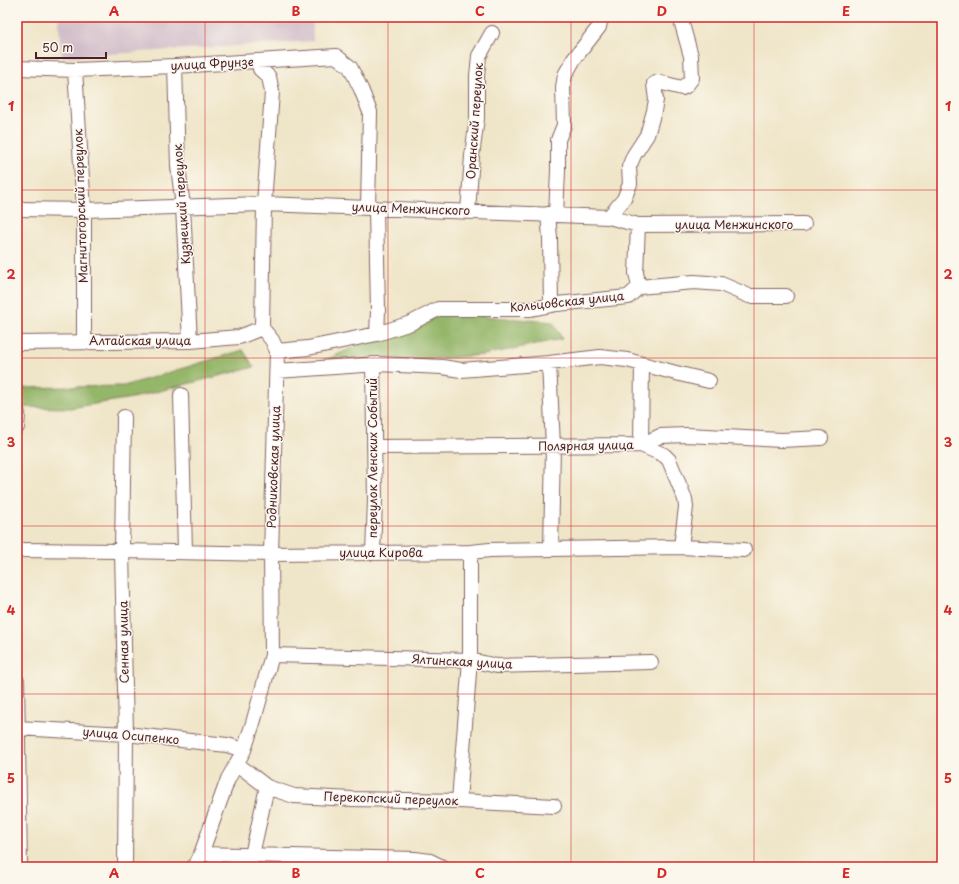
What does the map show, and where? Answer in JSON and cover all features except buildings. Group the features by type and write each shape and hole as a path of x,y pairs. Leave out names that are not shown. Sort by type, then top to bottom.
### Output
{"street":[{"path":"551,305 550,238 558,171 558,140 564,125 563,87 565,75 574,59 599,27 601,17"},
{"path":"610,217 624,199 630,184 629,167 634,155 646,135 654,111 656,100 654,84 658,82 682,88 686,86 692,78 691,56 682,24 682,17"},
{"name":"Оранский переулок","path":"468,212 472,156 477,118 477,76 479,56 492,33"},
{"name":"улица Фрунзе","path":"17,68 75,70 259,62 336,56 350,67 362,89 370,112 372,208"},
{"path":"259,62 260,70 268,77 272,92 264,204 262,328 272,340 277,351"},
{"name":"Кузнецкий переулок","path":"175,66 178,166 183,207 190,341"},
{"name":"Магнитогорский переулок","path":"75,70 84,210 84,341"},
{"name":"улица Менжинского","path":"17,209 84,210 264,204 610,217 638,225 804,224"},
{"path":"372,208 378,311 377,334"},
{"path":"638,225 636,273 639,288"},
{"name":"Кольцовская улица","path":"277,351 308,348 377,334 411,323 438,309 532,309 551,305 628,297 639,288 694,282 720,284 749,296 786,296"},
{"name":"Алтайская улица","path":"17,343 84,341 190,341 238,337 262,328"},
{"name":"Родниковская улица","path":"194,867 201,854 228,780 244,750 272,655 271,554 277,351"},
{"path":"277,371 373,364 461,370 549,363 600,357 627,360 709,381"},
{"path":"549,363 553,446 551,550"},
{"name":"переулок Ленских Событий","path":"373,364 375,500 373,552"},
{"path":"642,364 641,445 664,455 669,460 685,500 686,506 681,547"},
{"path":"181,395 185,552"},
{"path":"17,427 18,413"},
{"name":"Сенная улица","path":"124,417 122,551 126,734 125,867"},
{"name":"Полярная улица","path":"374,447 641,445 660,436 687,435 782,440 820,438"},
{"name":"улица Кирова","path":"17,550 271,554 470,552 681,547 744,550"},
{"path":"459,801 470,660 470,552"},
{"name":"Ялтинская улица","path":"272,655 470,660 497,666 651,662"},
{"path":"17,681 20,867"},
{"name":"улица Осипенко","path":"17,728 126,734 227,745 244,750"},
{"name":"Перекопский переулок","path":"237,764 267,787 294,796 352,799 459,801 554,806"},
{"path":"252,855 267,787"},
{"path":"201,854 415,859 430,862 442,867"}],"shaded area":[{"path":"58,17 313,17 313,41 62,57"}],"green space":[{"path":"432,312 553,322 562,339 483,355 308,368"},
{"path":"243,350 254,367 132,398 70,408 17,407 17,388 124,386"}]}
